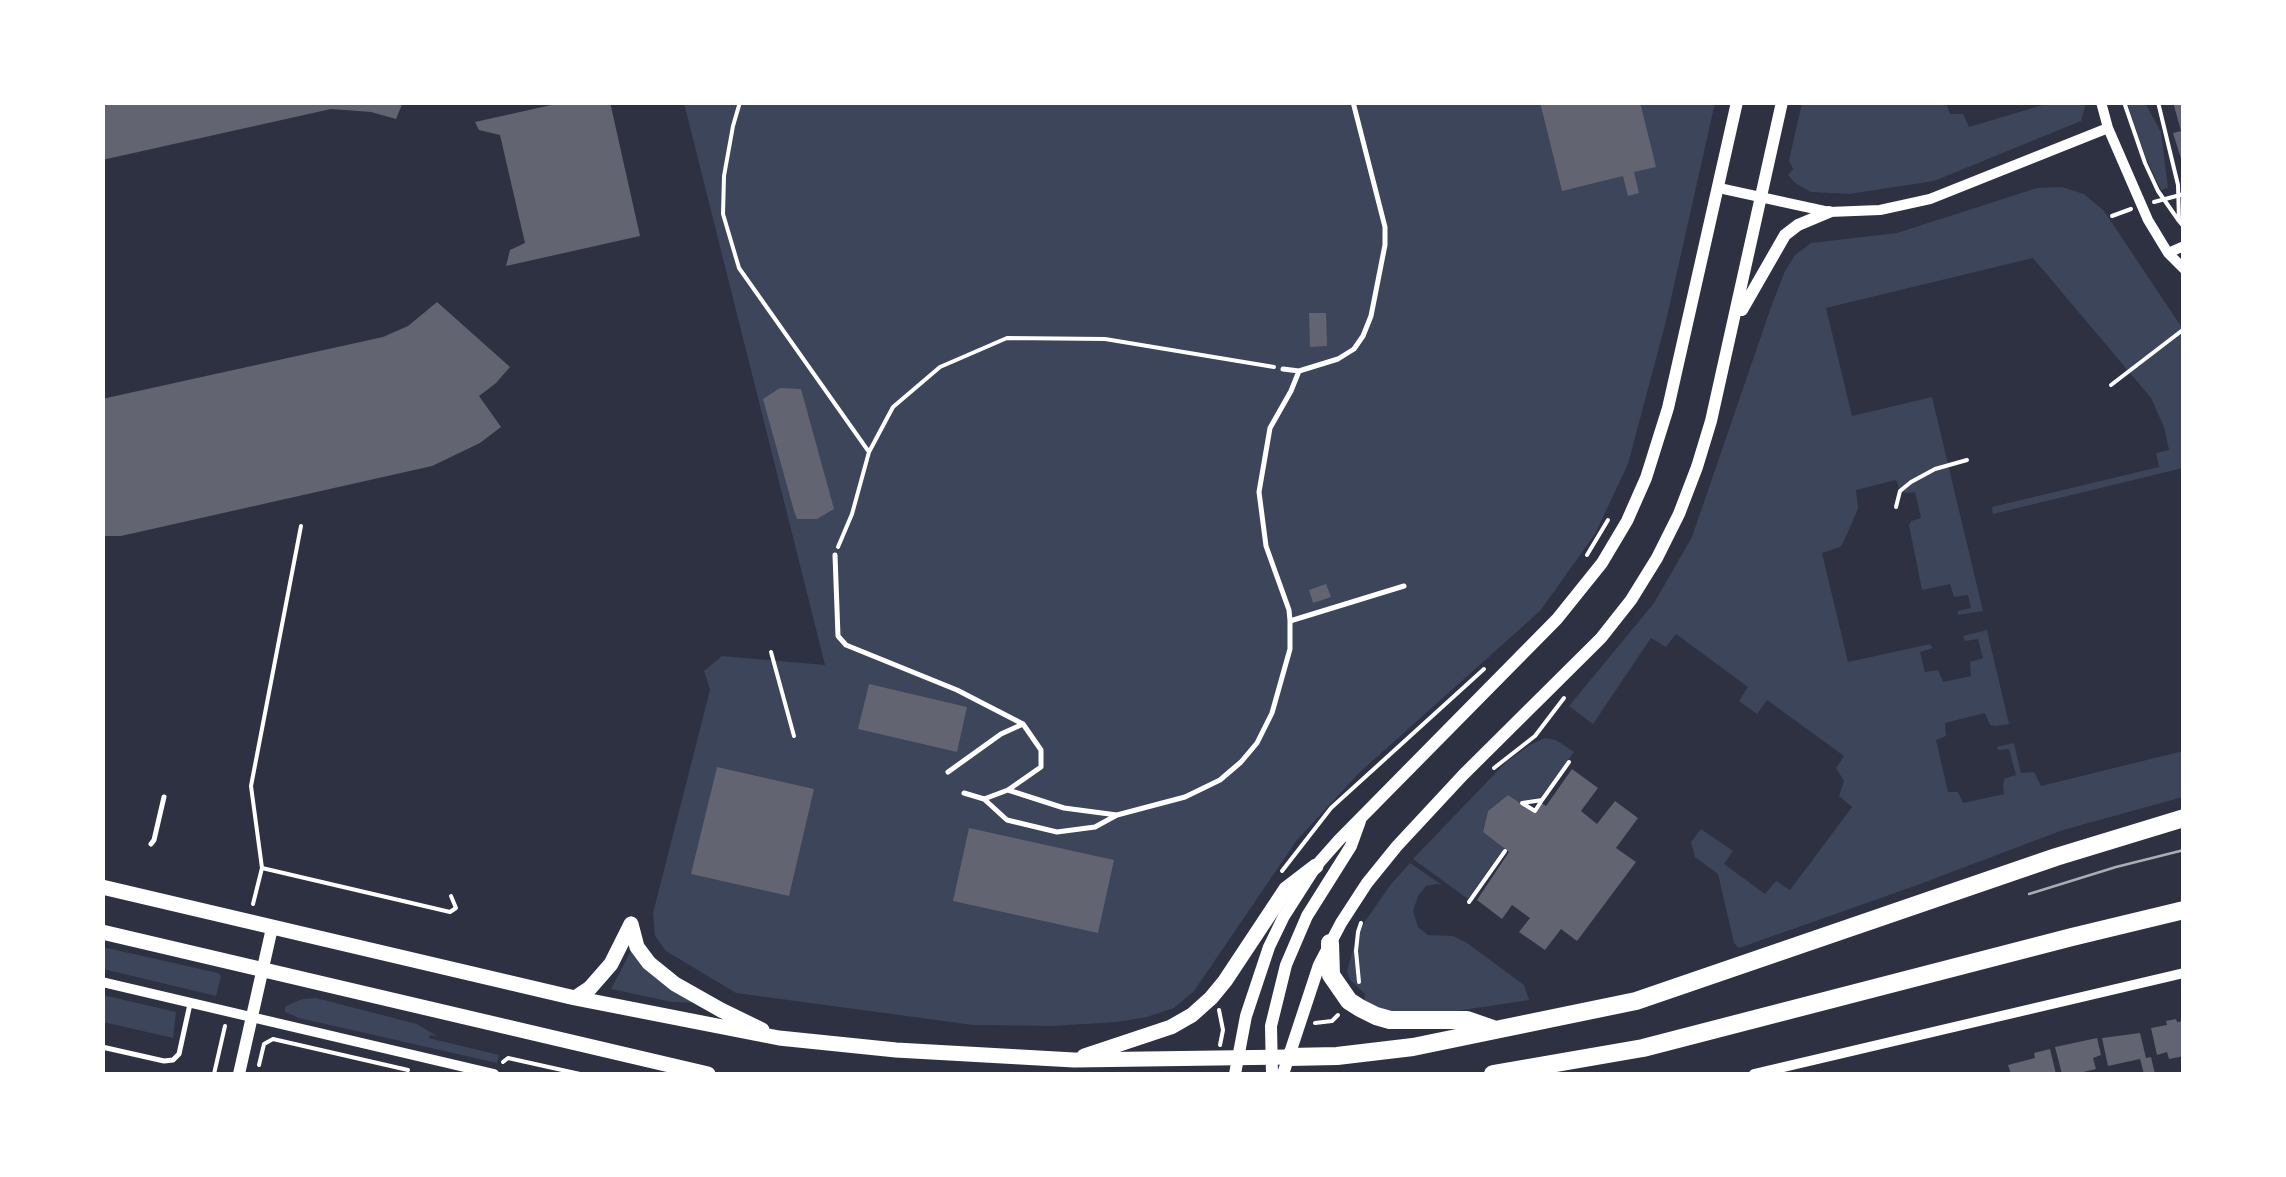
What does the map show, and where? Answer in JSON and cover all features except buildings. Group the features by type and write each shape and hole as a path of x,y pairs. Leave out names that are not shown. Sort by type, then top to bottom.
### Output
{"highway":[{"path":"102,888 576,998 779,1038 896,1050 1238,1069 1414,1046 1636,1002 2056,857 2184,818"},
{"path":"1074,1060 1171,1027 1192,1015 1225,981 1286,889 1316,866"},
{"path":"1493,1074 1644,1048 2184,910"},
{"path":"576,998 610,964 631,924 637,947 649,963 675,984 779,1038"},
{"path":"102,932 708,1074"},
{"path":"1330,943 1331,974 1349,1001 1360,1008 1390,1020 1467,1020 1494,1029"},
{"path":"636,1058 656,1074"}],"street":[{"path":"1238,1069 1248,1006 1269,947 1316,866 1557,619 1615,542 1646,478 1668,408 1737,102"},
{"path":"1272,1074 1281,1063 1330,943 1367,883 1463,774 1601,638 1658,558 1698,467 1782,102"},
{"path":"2101,102 2108,128 2148,220 2168,253 2184,270"},
{"path":"1719,188 1829,212 1880,210 1913,204 2108,128"},
{"path":"1733,325 1785,236 1798,224 1829,212"},
{"path":"2168,253 2184,246"},
{"path":"1281,1063 1271,1026 1292,947 1351,846 1360,819"},
{"path":"239,1074 272,928"},
{"path":"1754,1074 2184,973"},
{"path":"102,982 494,1074"}],"lane":[{"path":"1284,369 1298,371 1338,360 1364,336 1370,316 1386,245 1385,227 1353,102"},
{"path":"964,793 984,799 1006,820 1057,832 1094,827 1117,815 1185,797 1220,780 1257,743 1272,713 1290,649 1289,610 1266,546 1259,492 1270,428 1298,371"},
{"path":"835,555 838,636 846,645 957,690 1023,724 1040,750 1041,767 1008,790 984,799"},
{"path":"1290,622 1404,586"},
{"path":"948,772 1023,724"},
{"path":"1008,790 1064,808 1117,815"},
{"path":"151,844 164,798"},
{"path":"102,1047 174,1060 179,1054 191,1002"}],"path":[{"path":"740,102 724,176 723,214 739,268 869,452"},
{"path":"2124,102 2158,191 2182,223"},
{"path":"2158,102 2178,185 2182,223"},
{"path":"2111,385 2184,328"},
{"path":"835,555 852,514 869,452 894,407 940,366 1008,338 1105,339 1284,369"},
{"path":"1896,507 1900,491 1911,482 1935,469 1967,460"},
{"path":"1583,561 1610,518"},
{"path":"262,868 251,786 300,526"},
{"path":"771,652 794,736"},
{"path":"1278,878 1331,808 1495,659"},
{"path":"1492,770 1535,736 1566,696"},
{"path":"1542,800 1569,762"},
{"path":"1469,902 1505,851"},
{"path":"450,912 456,908 451,896"},
{"path":"1356,992 1356,942 1366,912"},
{"path":"1218,1006 1223,1030 1220,1043"},
{"path":"1328,1032 1344,1006"},
{"path":"1315,1023 1332,1021"},
{"path":"222,1026 230,1040"},
{"path":"256,1074 264,1044 273,1039 415,1072"},
{"path":"502,1064 508,1058 580,1074"}],"shaded area":[{"path":"684,103 1715,103 1666,321 1628,464 1595,534 1540,611 1360,772 1297,840 1194,991 1174,1008 1117,1022 1051,1026 973,1025 736,993 666,951 655,936 653,913 710,690 704,671 722,656 825,665"},
{"path":"1802,103 1946,103 1950,114 1963,114 1969,127 2046,103 2086,103 2081,121 1934,181 1849,194 1811,192 1788,175 1793,169 1789,160"},
{"path":"2127,103 2145,103 2161,132 2168,188 2161,190"},
{"path":"2062,187 2084,194 2104,211 2183,329 2183,468 1993,514 1992,507 2159,467 2156,453 2169,450 2151,398 2033,258 1826,308 1852,416 1932,397 1983,611 1958,615 1958,611 1971,608 1968,595 1954,597 1950,584 1922,590 1909,525 1921,518 1915,492 1900,491 1896,480 1856,490 1858,509 1843,543 1822,553 1848,662 1930,644 1933,648 1920,652 1925,672 1938,670 1943,682 1971,676 1970,662 1983,658 1978,639 1965,641 1963,636 1987,630 2009,724 1990,725 1985,713 1945,723 1946,736 1936,740 1948,792 1958,792 1963,803 2004,794 2004,779 2016,775 2009,749 1997,747 2014,743 2021,773 2034,772 2041,786 2183,751 2183,797 2063,830 1739,948 1734,943 1718,874 1695,857 1691,842 1701,829 1733,851 1724,864 1765,894 1776,881 1790,890 1852,807 1839,796 1844,781 1836,768 1844,756 1767,700 1757,714 1739,701 1748,687 1676,634 1666,647 1651,638 1593,724 1569,706 1654,603 1692,537 1771,307 1795,255 1811,243 1897,233 2037,188"},
{"path":"1545,738 1574,752 1541,797 1518,802 1508,795 1488,811 1483,832 1504,848 1468,899 1413,859 1506,762"},
{"path":"1410,863 1442,885 1426,886 1418,896 1413,911 1418,927 1428,935 1453,936 1467,943 1524,985 1529,1000 1417,1017 1400,1016 1364,1003 1365,994 1350,980 1347,971 1354,946 1364,923"},
{"path":"103,947 218,973 221,976 216,996 103,969"},
{"path":"631,951 693,1002 693,1003 611,989"},
{"path":"103,995 176,1012 173,1038 103,1022"},
{"path":"316,998 417,1024 437,1036 429,1038 499,1055 497,1063 285,1012 290,1004"}],"tram line":[{"path":"2029,894 2184,850"}]}
